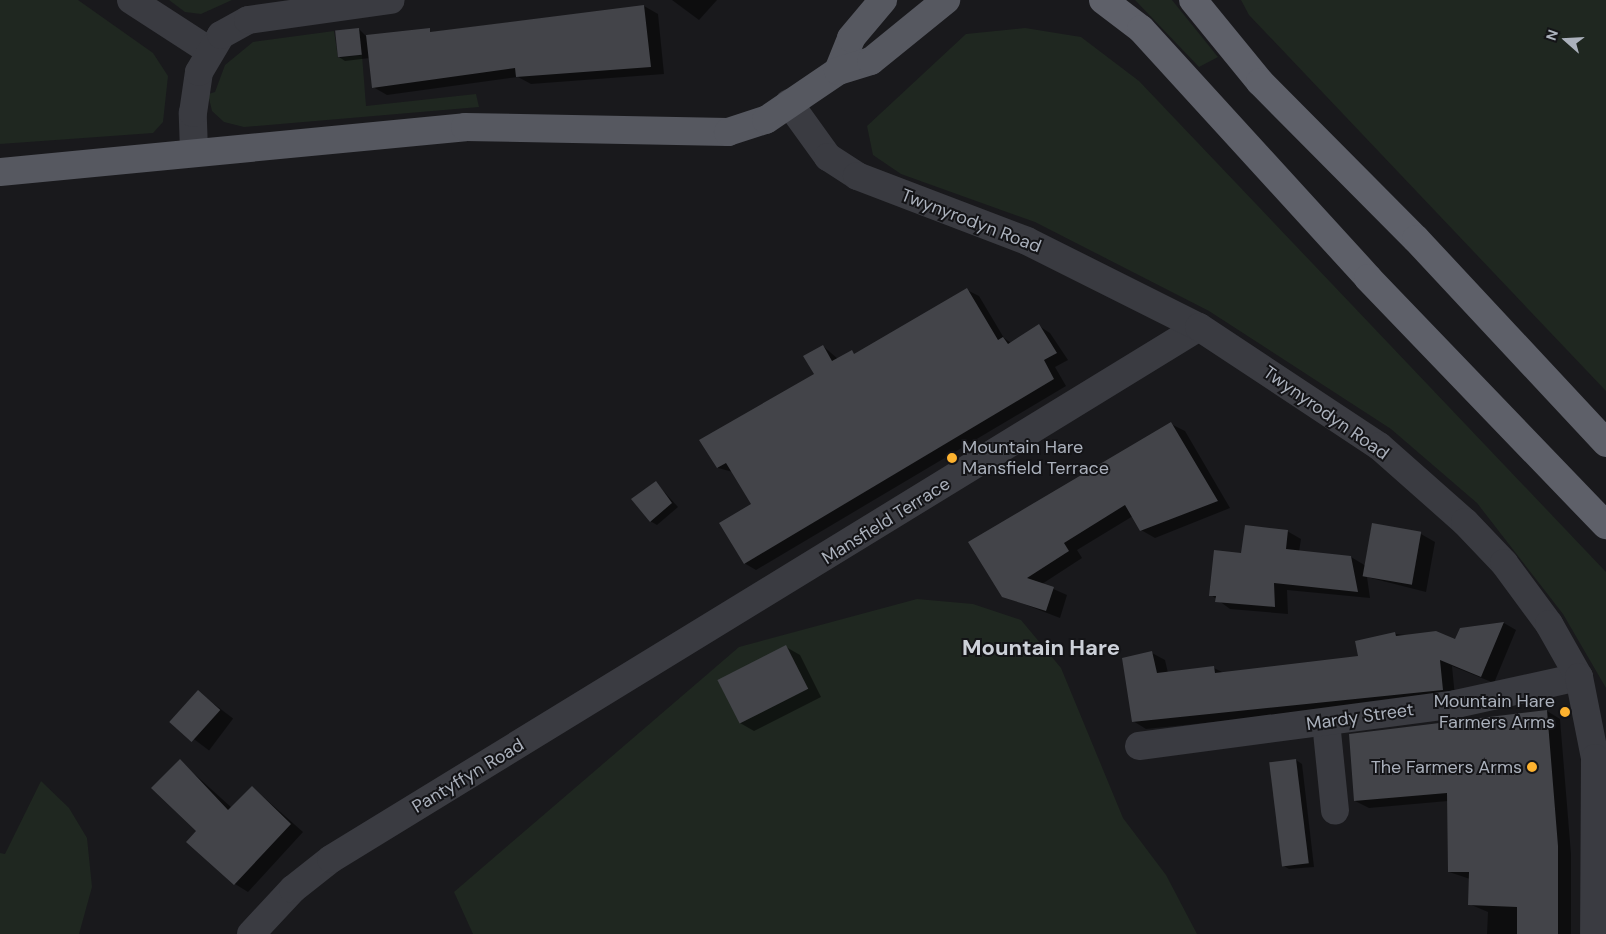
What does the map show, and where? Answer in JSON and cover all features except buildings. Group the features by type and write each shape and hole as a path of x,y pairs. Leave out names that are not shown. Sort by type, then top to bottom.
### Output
{"highway":[{"path":"1103,0 1141,29 1368,278 1606,525"},
{"path":"1193,0 1260,82 1416,239 1606,443"}],"main road":[{"path":"838,71 851,38 883,0"},
{"path":"0,172 194,151 466,127 728,132 766,120 838,71 871,61 946,0"}],"street":[{"path":"130,0 208,50"},
{"path":"194,151 193,113 208,50 220,35 248,20 391,0"},
{"name":"Twynyrodyn Road","path":"789,103 828,156 857,176 1027,241 1199,327 1379,446 1465,522 1504,563 1549,624 1579,678 1595,758 1594,934"},
{"name":"Mansfield Terrace","path":"699,637 1199,327"},
{"name":"Pantyffyn Road","path":"251,934 293,889 331,859 699,637"},
{"name":"Mardy Street","path":"1139,746 1456,704 1579,678"},
{"path":"1326,722 1335,811"}],"shaded area":[{"path":"0,0 78,0 153,53 168,76 163,122 153,133 0,144"},
{"path":"169,0 232,0 201,14 185,12"},
{"path":"1135,0 1172,0 1218,57 1199,67"},
{"path":"1241,0 1606,0 1606,391 1249,15"},
{"path":"1025,28 1081,37 1139,81 1606,572 1606,688 1563,614 1477,503 1391,429 1209,311 1035,222 901,174 873,155 867,126 966,34"},
{"path":"334,31 338,58 362,55 366,106 476,94 479,107 244,127 224,122 212,111 208,94 215,92 225,65 253,42"},
{"path":"917,599 973,604 1021,620 1061,668 1123,818 1166,875 1197,934 473,934 454,892 739,647"},
{"path":"41,781 69,808 87,838 92,887 79,934 0,934 0,853 5,854"}],"place":[{"name":"Mountain Hare Mansfield Terrace","path":"952,458"},
{"name":"Mountain Hare Farmers Arms","path":"1565,712"},
{"name":"The Farmers Arms","path":"1532,767"}],"district":[{"name":"Mountain Hare","path":"1041,648"}]}
